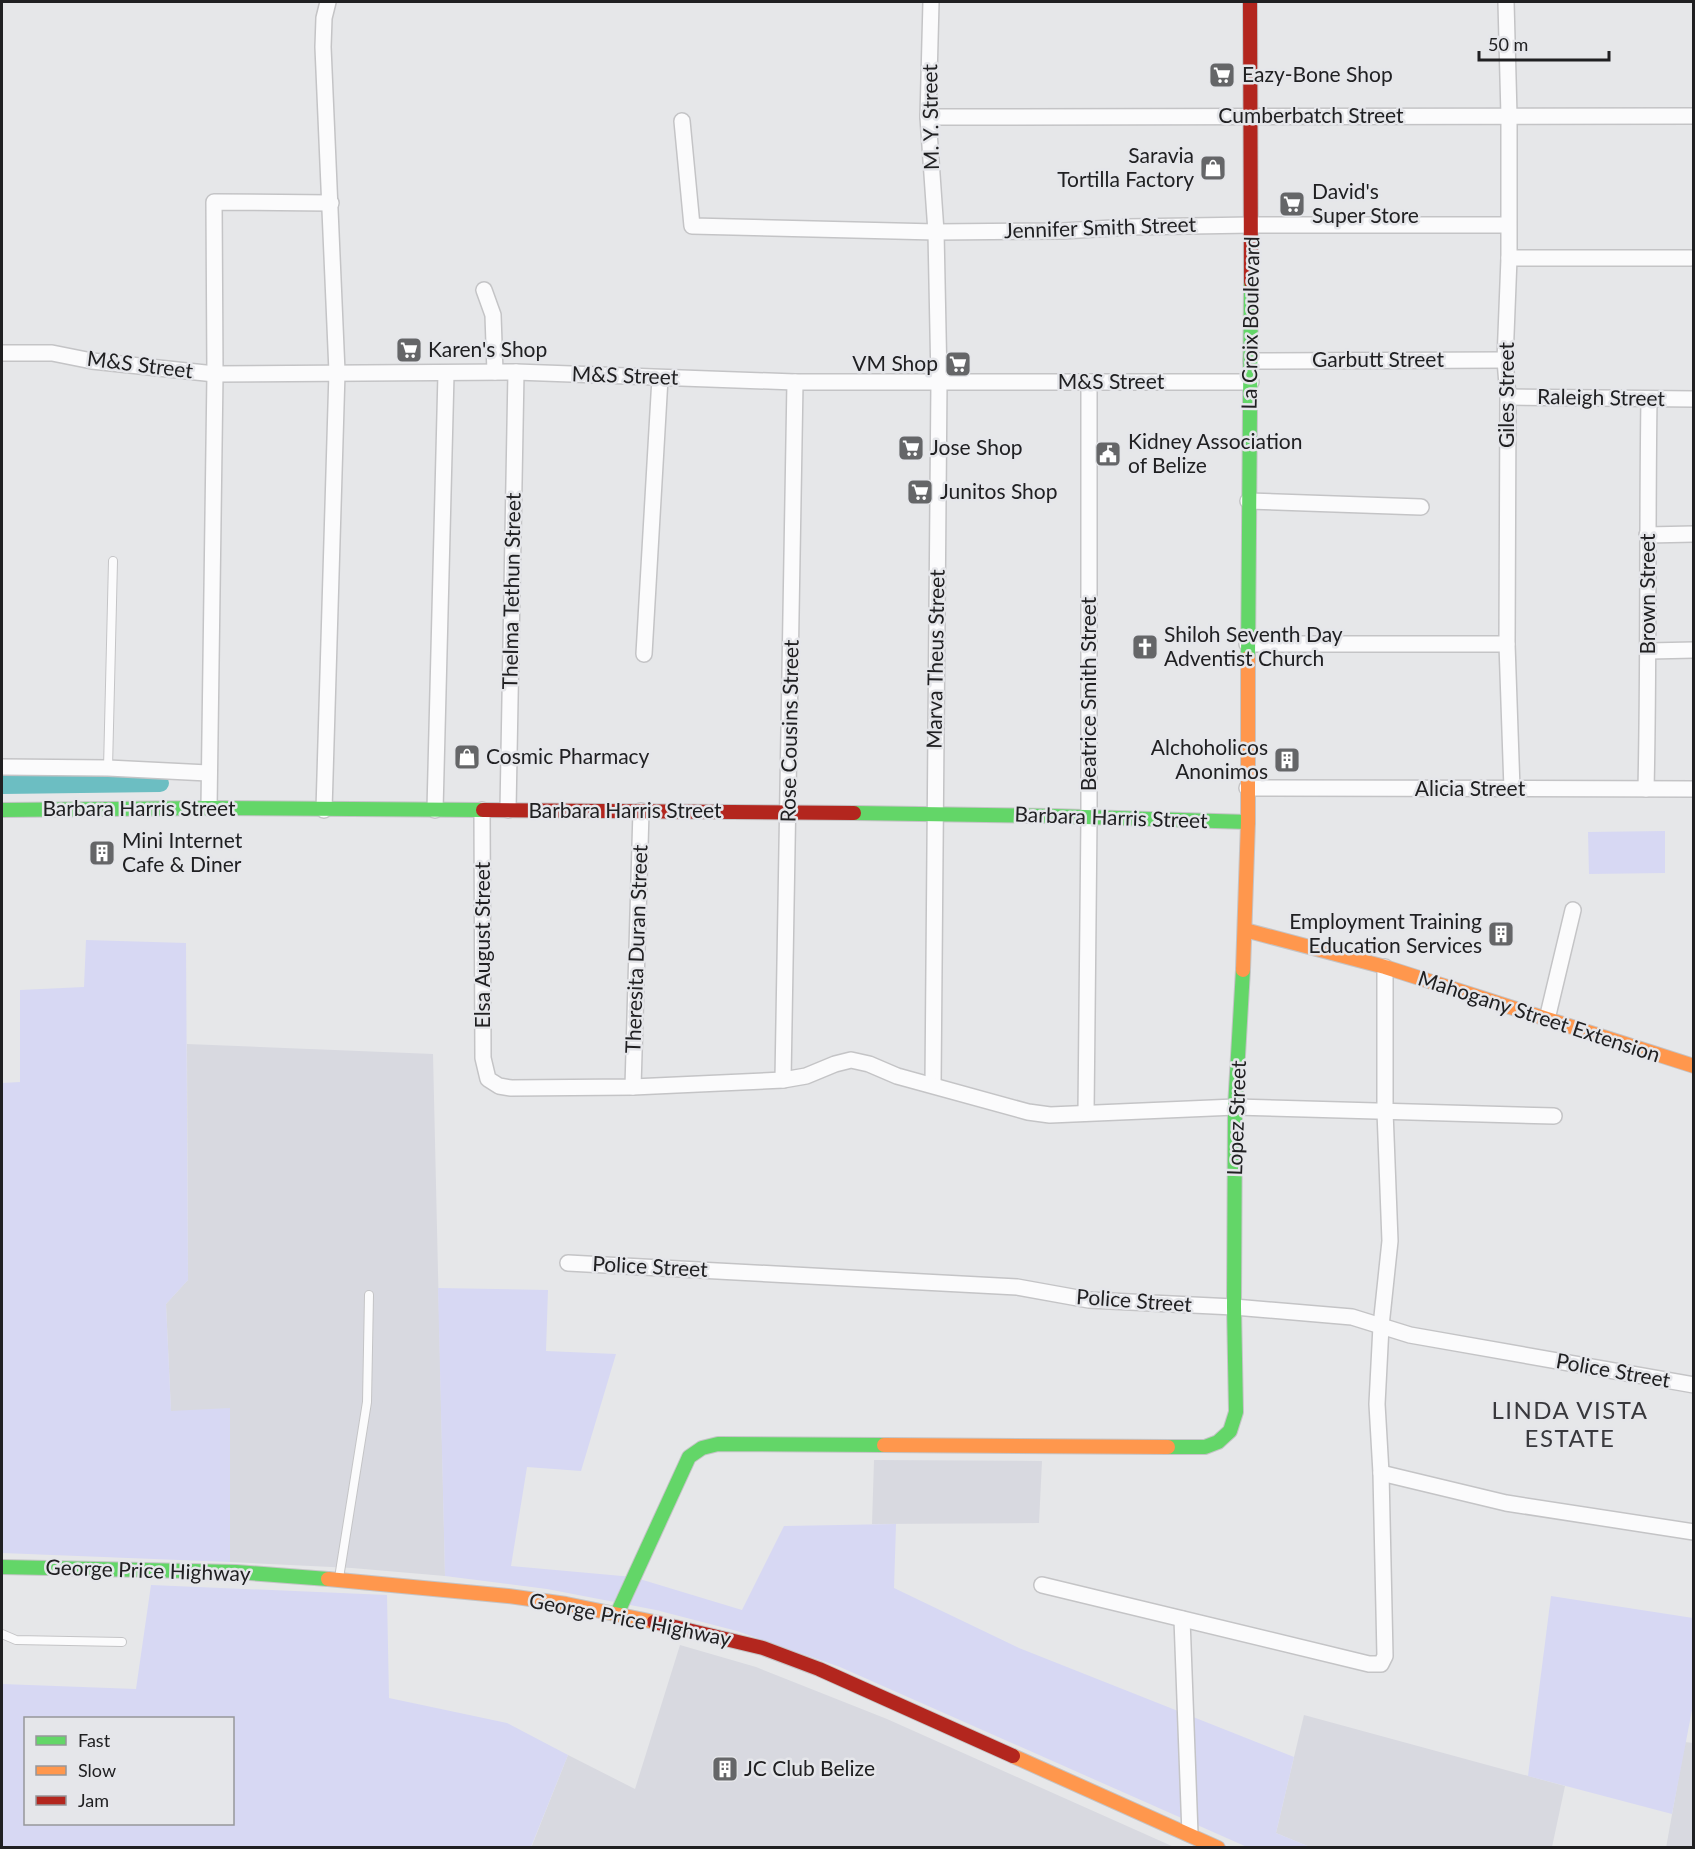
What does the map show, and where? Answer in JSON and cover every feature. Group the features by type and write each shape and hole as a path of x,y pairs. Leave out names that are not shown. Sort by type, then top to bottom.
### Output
{"street":[{"path":"324,810 337,372 323,47 328,2"},
{"name":"M. Y. Street","path":"931,2 928,117 936,232"},
{"name":"La Croix Boulevard","path":"1248,788 1248,501 1252,225 1250,2"},
{"name":"Giles Street","path":"1506,2 1509,116 1509,258 1505,360 1508,397 1507,644 1512,789"},
{"name":"Cumberbatch Street","path":"928,117 1694,116"},
{"name":"Jennifer Smith Street","path":"682,121 692,226 936,232 1063,231 1128,227 1252,225 1508,225"},
{"path":"209,808 215,374 214,202 331,203"},
{"name":"Marva Theus Street","path":"933,1085 939,381 936,232"},
{"path":"1509,258 1692,258"},
{"path":"484,290 493,315 495,372"},
{"name":"M&S Street","path":"2,353 52,353 92,361 215,374 516,372 795,382 1251,382"},
{"name":"Garbutt Street","path":"1251,361 1505,360"},
{"name":"Thelma Tethun Street","path":"508,810 516,372"},
{"path":"435,810 446,374"},
{"path":"644,654 660,378"},
{"name":"Rose Cousins Street","path":"783,1080 795,382"},
{"name":"Beatrice Smith Street","path":"1086,1113 1089,382"},
{"name":"Raleigh Street","path":"1508,397 1694,399"},
{"name":"Brown Street","path":"1646,789 1649,651 1647,535 1649,400"},
{"path":"1248,501 1421,507"},
{"path":"1647,535 1694,534"},
{"path":"1248,644 1507,644"},
{"path":"1649,651 1694,650"},
{"path":"2,767 108,768 208,773"},
{"name":"Alicia Street","path":"1248,788 1694,789"},
{"name":"Lopez Street","path":"617,1614 689,1457 696,1450 706,1446 718,1444 1205,1447 1218,1443 1227,1435 1236,1412 1235,1107 1245,930 1248,788"},
{"name":"Barbara Harris Street","path":"2,810 209,808 935,813 1248,822"},
{"name":"Elsa August Street","path":"482,810 483,1058 488,1079 499,1086 511,1088 633,1087"},
{"name":"Theresita Duran Street","path":"633,1087 641,811"},
{"path":"1547,1019 1573,910"},
{"name":"Mahogany Street Extension","path":"1245,930 1384,967 1694,1066"},
{"path":"1042,1585 1369,1664 1381,1664 1384,1656 1381,1473 1377,1404 1381,1326 1390,1241 1384,1111 1384,967"},
{"path":"633,1087 783,1080 806,1076 851,1060 1028,1112 1050,1115 1235,1107 1554,1116"},
{"name":"Police Street","path":"568,1263 1017,1287 1089,1300 1234,1307 1352,1317 1410,1335 1694,1384"},
{"path":"1381,1473 1506,1503 1694,1532"},
{"name":"George Price Highway","path":"2,1567 236,1572 339,1580 508,1596 566,1604 690,1629 764,1648 819,1669 1218,1848"},
{"path":"1182,1618 1190,1834"}],"lane":[{"path":"108,768 113,561"},
{"path":"339,1580 367,1402 369,1295"},
{"path":"2,1634 16,1640 122,1642"}],"shaded area":[{"path":"1665,831 1665,873 1589,874 1588,832"},
{"path":"86,940 186,943 188,1280 166,1304 171,1411 230,1408 230,1562 2,1553 2,1083 20,1082 20,990 84,987"},
{"path":"187,1044 433,1054 445,1576 352,1568 230,1562 230,1409 171,1412 166,1304 188,1280"},
{"path":"438,1288 548,1290 546,1351 616,1354 581,1471 527,1467 511,1566 633,1577 742,1610 784,1526 896,1524 894,1588 1019,1648 1294,1757 1276,1833 1310,1847 1247,1847 840,1667 737,1631 656,1610 547,1589 445,1576"},
{"path":"874,1460 1042,1461 1039,1523 872,1524"},
{"path":"151,1585 387,1595 389,1698 507,1723 568,1755 531,1847 2,1848 2,1684 136,1689"},
{"path":"1551,1596 1693,1618 1693,1705 1672,1814 1528,1776"},
{"path":"680,1645 756,1667 887,1719 1174,1847 531,1848 568,1755 635,1789"},
{"path":"1304,1715 1565,1786 1552,1847 1310,1847 1276,1833"},
{"path":"1685,1742 1693,1743 1693,1847 1666,1848"}],"waterway":[{"path":"2,785 160,783"}],"traffic: fast":[{"path":"1248,658 1251,282"},
{"path":"2,810 209,808 483,810"},
{"path":"854,813 1248,822"},
{"path":"1168,1447 1205,1447 1218,1442 1230,1431 1236,1412 1235,1107 1243,970"},
{"path":"617,1614 689,1457 702,1448 718,1444 884,1445"},
{"path":"2,1567 236,1572 328,1579"}],"traffic: slow":[{"path":"1243,970 1248,822 1248,658"},
{"path":"1245,930 1385,967 1694,1066"},
{"path":"884,1445 1168,1447"},
{"path":"328,1579 508,1596 566,1604 654,1622"},
{"path":"1013,1756 1218,1848"}],"traffic: jam":[{"path":"1250,2 1251,282"},
{"path":"483,810 854,813"},
{"path":"654,1622 763,1648 819,1669 1013,1756"}],"place":[{"name":"Eazy-Bone Shop","path":"1222,75"},
{"name":"Saravia Tortilla Factory","path":"1213,168"},
{"name":"David's Super Store","path":"1292,204"},
{"name":"Karen's Shop","path":"409,350"},
{"name":"VM Shop","path":"958,364"},
{"name":"Jose Shop","path":"911,448"},
{"name":"Kidney Association of Belize","path":"1108,454"},
{"name":"Junitos Shop","path":"920,492"},
{"name":"Shiloh Seventh Day Adventist Church","path":"1145,647"},
{"name":"Cosmic Pharmacy","path":"467,757"},
{"name":"Alchoholicos Anonimos","path":"1287,760"},
{"name":"Mini Internet Cafe & Diner","path":"102,853"},
{"name":"Employment Training Education Services","path":"1501,934"},
{"name":"JC Club Belize","path":"725,1769"}],"district":[{"name":"LINDA VISTA ESTATE","path":"1570,1425"}]}
